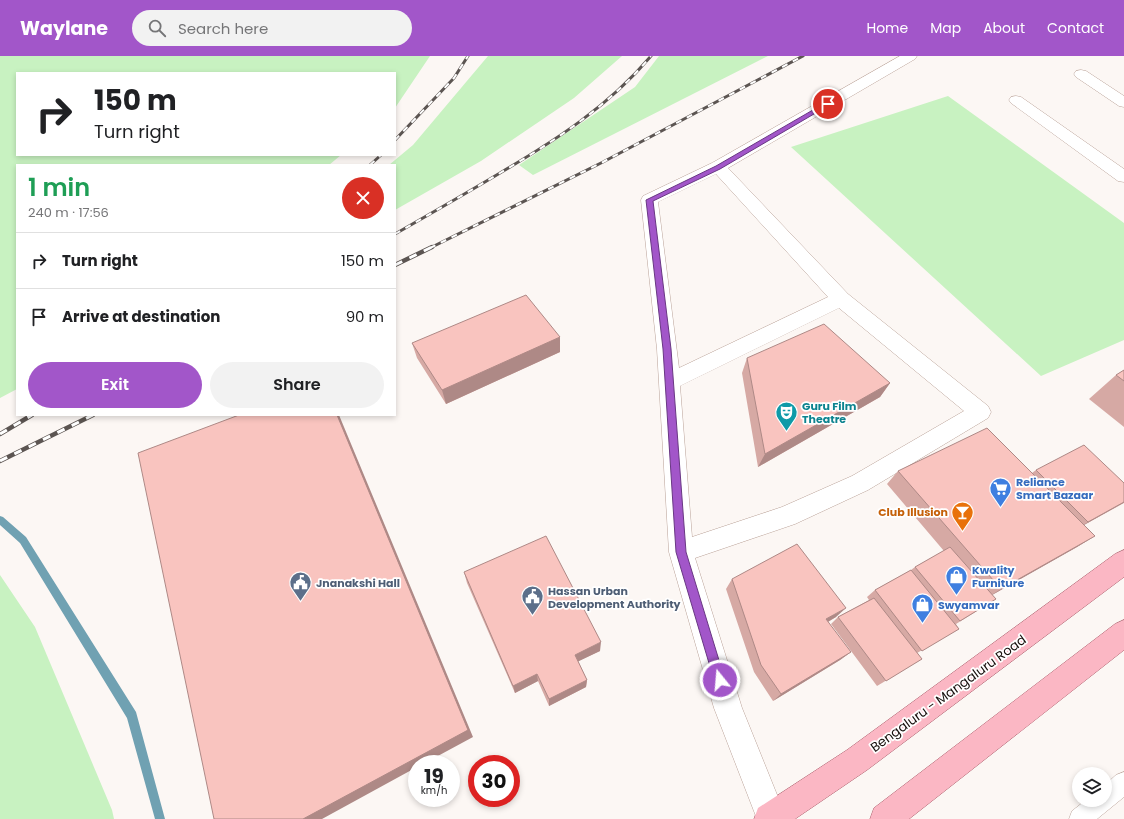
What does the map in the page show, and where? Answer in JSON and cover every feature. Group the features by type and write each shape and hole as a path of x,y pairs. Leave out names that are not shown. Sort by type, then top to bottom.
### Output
{"main road":[{"name":"Bengaluru - Mangaluru Road","path":"770,818 857,760 1124,562"},
{"path":"885,819 1124,634"}],"street":[{"path":"770,818 728,708 681,552 670,380 650,200 718,168 910,56"},
{"path":"1081,74 1124,103"},
{"path":"1016,100 1124,177"},
{"path":"681,552 787,516 860,483 980,412 842,299 718,168"},
{"path":"670,380 842,299"}],"lane":[{"path":"1112,793 1124,783"},
{"path":"1080,819 1094,807"}],"green space":[{"path":"0,56 430,56 396,107 396,72 16,72 16,156 340,156 330,164 16,164 16,390 0,398"},
{"path":"488,56 622,56 574,98 481,161 396,209 396,164 390,164 413,145"},
{"path":"659,56 768,56 533,175 519,165 635,87"},
{"path":"948,96 1124,223 1124,340 1041,376 791,147"},
{"path":"0,575 35,627 112,810 114,819 0,819"}],"building":[{"path":"526,295 560,337 442,390 412,343"},
{"name":"Guru Film Theatre","path":"824,324 890,383 765,454 747,358"},
{"path":"1124,370 1124,381 1116,375"},
{"name":"Jnanakshi Hall","path":"236,416 337,416 468,730 422,755 408,755 408,762 303,819 214,819 138,453"},
{"path":"987,428 1095,536 1001,589 898,471"},
{"path":"1084,445 1124,483 1124,502 1088,522 1036,470"},
{"name":"Hassan Urban Development Authority","path":"546,536 601,642 575,655 587,680 549,699 537,674 513,686 464,572"},
{"path":"797,544 846,608 826,619 851,652 781,694 761,665 732,579"},
{"path":"950,547 996,599 960,621 915,567"},
{"path":"911,570 959,629 922,651 875,590"},
{"path":"874,598 922,659 886,681 838,617"}],"waterway":[{"path":"0,520 23,540 132,716 160,819"}],"railway":[{"path":"396,139 454,78 468,56"},
{"path":"396,233 500,173 561,135 618,91 651,56"},
{"path":"430,248 603,162 803,56"},
{"path":"371,164 380,156"},
{"path":"396,265 432,247"},
{"path":"0,434 30,416"},
{"path":"0,461 91,416"}],"place":[{"name":"Guru Film Theatre","path":"786,432"},
{"name":"Reliance Smart Bazaar","path":"1001,508"},
{"name":"Club Illusion","path":"963,532"},
{"name":"Kwality Furniture","path":"956,596"},
{"name":"Jnanakshi Hall","path":"301,602"},
{"name":"Hassan Urban Development Authority","path":"532,616"},
{"name":"Swyamvar","path":"922,624"}],"route":[{"path":"720,680 681,552 667,349 650,200 718,168 828,104"}]}
